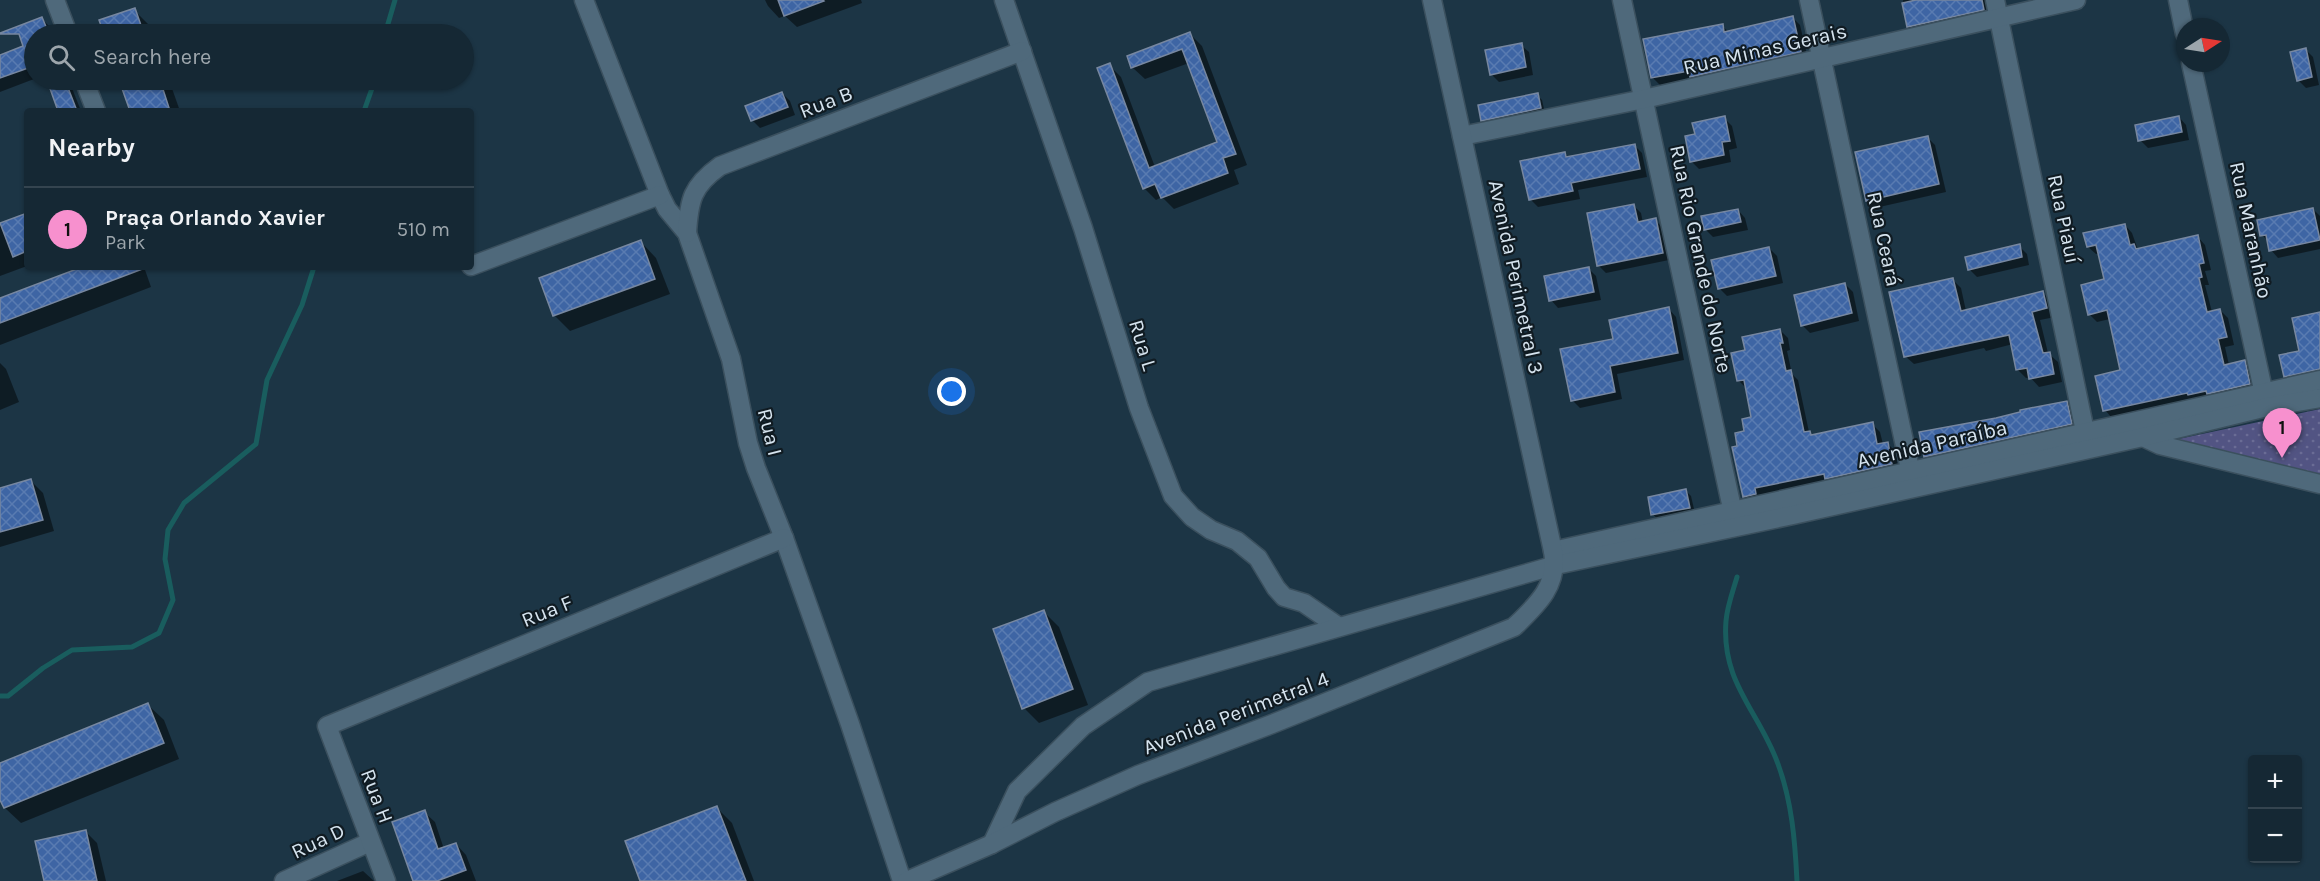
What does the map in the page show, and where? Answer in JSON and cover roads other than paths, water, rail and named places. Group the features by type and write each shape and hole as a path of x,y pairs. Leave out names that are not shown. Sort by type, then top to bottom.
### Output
{"street":[{"path":"55,0 64,24"},
{"name":"Rua I","path":"584,0 660,195 667,209 687,233 731,359 748,443 784,538 902,881"},
{"name":"Rua L","path":"1004,0 1083,228 1139,408 1173,496 1192,517 1210,530 1237,541 1258,558 1284,597 1304,603 1339,627"},
{"name":"Avenida Perimetral 3","path":"1432,0 1555,558"},
{"name":"Rua Rio Grande do Norte","path":"1622,0 1735,520"},
{"name":"Rua Ceará","path":"1809,0 1912,480"},
{"name":"Rua Piauí","path":"1995,0 2087,440"},
{"name":"Rua Minas Gerais","path":"1462,136 1644,99 2076,0"},
{"path":"2178,0 2182,18"},
{"name":"Rua B","path":"687,233 691,199 697,186 720,166 1022,51"},
{"name":"Rua Maranhão","path":"2193,72 2265,400"},
{"path":"88,90 95,108"},
{"path":"474,265 660,195"},
{"name":"Avenida Paraíba","path":"2087,440 2143,437 2265,400 2320,380"},
{"name":"Avenida Paraíba","path":"992,844 1017,791 1083,726 1148,682 1339,627 1555,558 1735,520 2265,400 2320,398"},
{"path":"2143,437 2160,445 2320,484"},
{"name":"Rua F","path":"327,726 784,538"},
{"name":"Avenida Perimetral 4","path":"907,881 992,844 1055,812 1138,775 1514,627 1544,596 1555,558"},
{"name":"Rua H","path":"327,726 386,881"},
{"name":"Rua D","path":"284,881 370,842"}],"waterway":[{"path":"388,24 395,0"},
{"path":"365,108 371,90"},
{"path":"0,696 8,696 43,668 72,650 132,647 159,633 173,600 165,559 168,530 184,503 256,444 267,380 302,305 313,270"},
{"path":"1737,577 1726,621 1729,662 1735,680 1770,745 1783,778 1792,822 1797,881"}],"place":[{"name":"Praça Orlando Xavier","path":"2282,458"}]}
